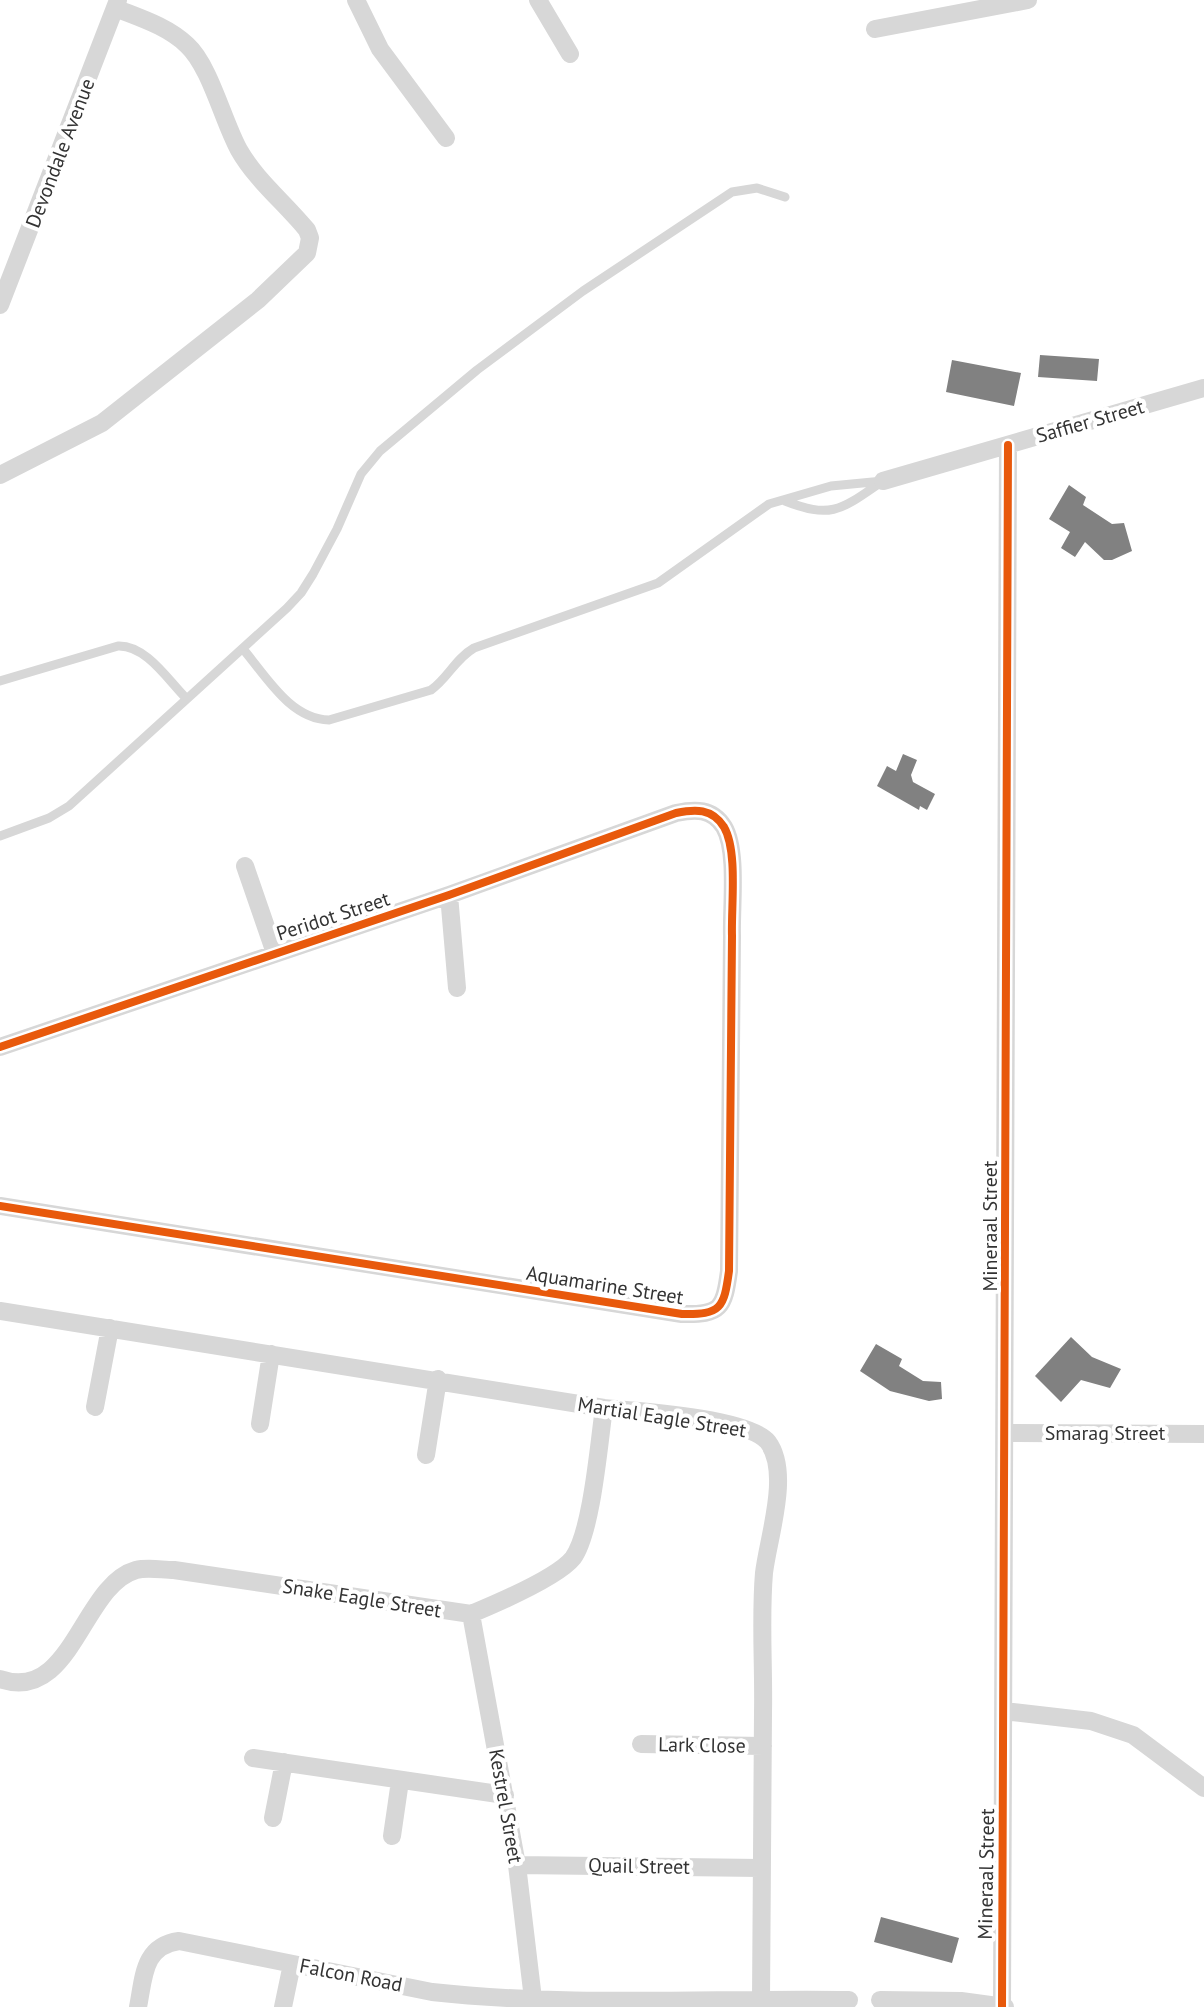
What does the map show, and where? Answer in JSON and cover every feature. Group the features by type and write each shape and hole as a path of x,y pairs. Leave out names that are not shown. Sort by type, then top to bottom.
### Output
{"street":[{"path":"356,0 380,49 446,138"},
{"path":"538,0 570,54"},
{"path":"875,29 1028,0"},
{"path":"0,475 80,436 114,415 258,300 297,265 309,246 307,230 239,151 190,47 161,27 117,4"},
{"name":"Devondale Avenue","path":"0,305 117,4"},
{"name":"Saffier Street","path":"883,481 1204,388"},
{"name":"Mineraal Street","path":"1003,2006 1008,445"},
{"name":"Aquamarine Street","path":"0,1206 682,1314 705,1315 714,1312 725,1297 729,1271 731,855 728,837 716,817 699,810 676,813"},
{"name":"Peridot Street","path":"0,1047 449,895 676,813"},
{"path":"245,866 275,953"},
{"path":"449,895 457,988"},
{"name":"Martial Eagle Street","path":"0,1311 604,1408 741,1427 766,1439 772,1449 777,1474 764,1578 761,1999"},
{"path":"95,1407 110,1328"},
{"path":"260,1424 271,1354"},
{"path":"426,1455 438,1379"},
{"name":"Snake Eagle Street","path":"0,1679 34,1682 42,1677 61,1657 108,1592 135,1571 174,1570 471,1614 532,1585 572,1558 579,1545 589,1507 604,1408"},
{"name":"Smarag Street","path":"1005,1433 1204,1434"},
{"name":"Kestrel Street","path":"471,1614 517,1865 533,1999"},
{"path":"1004,1711 1091,1721 1133,1735 1204,1788"},
{"name":"Lark Close","path":"641,1744 763,1746"},
{"path":"253,1758 505,1795"},
{"path":"273,1818 284,1762"},
{"path":"392,1836 400,1781"},
{"name":"Quail Street","path":"517,1865 760,1868"},
{"name":"Falcon Road","path":"138,2007 151,1954 170,1942 200,1944 292,1964 430,1999 533,1999 575,2004 849,2000"},
{"path":"283,2007 292,1964"},
{"path":"880,2000 961,2001 1003,2006"}],"lane":[{"path":"0,836 49,818 69,806 301,593 337,529 361,474 403,430 583,291 717,200 750,188 765,189 785,197"},
{"path":"243,649 295,709 317,720 329,720 431,690 441,683 464,654 474,648 658,583 763,508 831,486 883,481"},
{"path":"785,501 806,509 831,512 853,502 883,481"},
{"path":"0,681 127,646 142,653 186,698"}],"building":[{"path":"1040,355 1099,359 1097,381 1038,377"},
{"path":"952,360 1021,373 1014,406 946,392"},
{"path":"1069,485 1086,497 1083,505 1112,524 1124,523 1132,551 1112,560 1104,560 1085,542 1075,557 1061,548 1070,532 1049,519"},
{"path":"903,754 917,760 911,775 913,782 935,794 927,810 920,806 919,810 877,786 887,766 896,771"},
{"path":"1071,1337 1092,1357 1121,1369 1110,1388 1081,1380 1061,1402 1035,1376"},
{"path":"876,1344 902,1359 899,1366 923,1381 941,1382 942,1399 929,1401 890,1391 860,1371"},
{"path":"881,1917 959,1938 952,1963 874,1942"}],"cycle path":[{"path":"1002,2007 1008,445"},
{"path":"0,1047 449,895 676,813 709,813 724,827 728,837 733,880 729,1271 722,1301 713,1311 682,1314 0,1206"}]}
